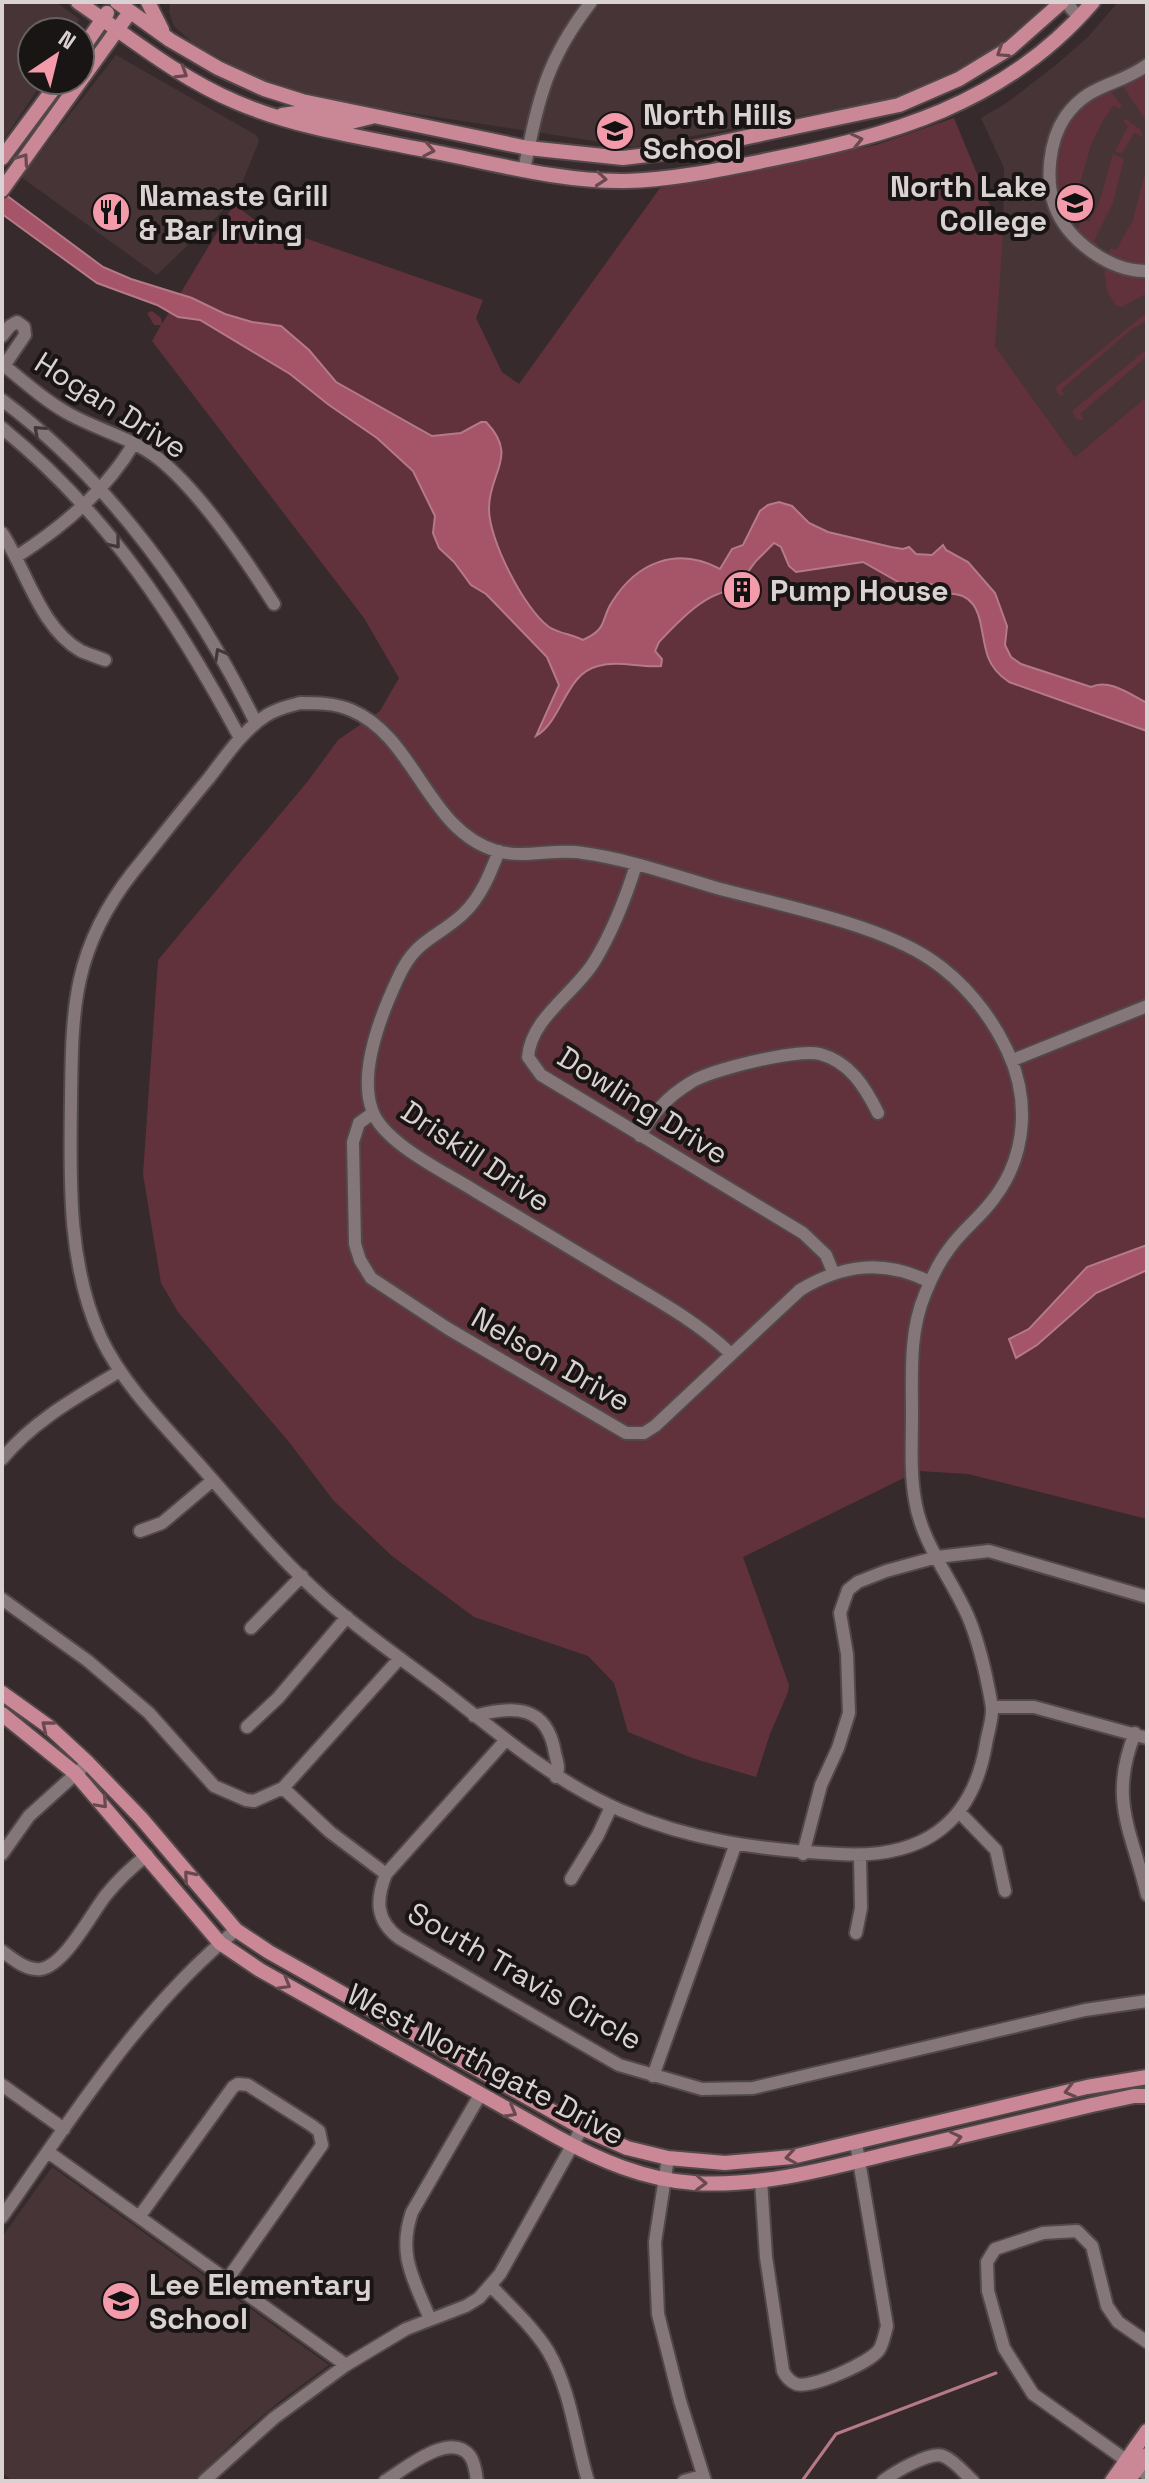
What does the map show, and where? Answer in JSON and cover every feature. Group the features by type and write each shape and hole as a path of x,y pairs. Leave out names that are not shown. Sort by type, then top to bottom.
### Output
{"main road":[{"path":"78,2 169,65 215,92 280,118 524,170 624,181 714,171 818,149 875,136 949,109 998,83 1079,18 1093,2"},
{"path":"96,29 116,2 133,7 170,40 218,68 264,89 302,101 528,148 623,158 681,151 899,105 959,79 1010,48 1064,2"},
{"path":"148,2 153,17 170,40"},
{"path":"4,187 133,7"},
{"path":"2,158 48,96"},
{"path":"44,102 57,111"},
{"path":"280,118 287,113 296,113 351,122 375,116"},
{"path":"812,125 818,149"},
{"name":"West Northgate Drive","path":"2,1693 48,1726 131,1806 236,1930 269,1952 582,2128 627,2148 668,2158 725,2163 792,2157 1087,2087 1147,2077"},
{"name":"West Northgate Drive","path":"2,1714 75,1773 220,1943 260,1970 480,2095 573,2146 633,2171 704,2183 761,2180 860,2161 1092,2105 1147,2096"},
{"path":"1128,2481 1140,2464 1147,2431"},
{"path":"1112,2481 1140,2464"}],"street":[{"path":"524,170 536,110 553,61 570,30 591,2"},
{"path":"1064,2 1079,18"},
{"path":"1147,65 1095,88 1078,101 1059,130 1050,162 1055,208 1075,236 1110,262 1147,271"},
{"name":"Hogan Drive","path":"2,336 17,322 24,327 25,335 3,365 25,384 72,415 114,432 159,459 185,485 274,604"},
{"path":"2,422 7,404 98,489 184,595 214,643 256,723"},
{"path":"2,428 83,504 151,587 200,664 240,738"},
{"path":"16,557 39,542 83,504 114,474 134,443"},
{"path":"52,472 66,457"},
{"path":"2,533 39,605 59,631 79,650 105,660"},
{"path":"300,703 325,703 358,713 383,730 452,822 482,845 525,855 579,852 823,917 910,948 940,967 977,1001 994,1025 1013,1060 1021,1089 1024,1123 1020,1145 996,1196 946,1251 930,1282 920,1303 912,1360 912,1468 919,1519 970,1618 993,1707 983,1762 972,1793 960,1813 946,1826 915,1845 888,1854 860,1856 803,1854 735,1846 669,1830 611,1807 556,1777 505,1741 347,1617 302,1576 158,1419 120,1371 95,1323 76,1251 70,1170 73,1009 81,967 97,924 107,908 240,738 256,723 274,710 300,703"},
{"name":"Driskill Drive","path":"499,851 488,879 463,914 419,945 399,976 372,1046 367,1088 373,1113 382,1129 429,1163 687,1317 730,1353"},
{"name":"Dowling Drive","path":"636,865 622,909 609,935 592,965 534,1031 528,1057 541,1075 803,1233 826,1255 833,1272"},
{"path":"1013,1060 1147,1006"},
{"path":"640,1136 652,1113 692,1081 796,1052 818,1053 856,1075 878,1113"},
{"name":"Nelson Drive","path":"373,1113 359,1123 354,1134 356,1251 366,1272 376,1284 626,1433 644,1433 655,1426 800,1290 833,1272 861,1267 882,1268 905,1271 930,1282"},
{"path":"2,1459 28,1432 60,1408 120,1371"},
{"path":"140,1531 162,1523 213,1480"},
{"path":"803,1854 821,1785 838,1748 849,1713 847,1654 840,1613 848,1590 858,1582 937,1557 989,1551 1147,1597"},
{"path":"251,1628 302,1576"},
{"path":"2,1599 88,1661 149,1713 220,1791 254,1801 283,1788 400,1658"},
{"path":"247,1727 278,1698 347,1617"},
{"path":"993,1707 1034,1707 1141,1735 1127,1753 1122,1789 1124,1819 1140,1862 1147,1895"},
{"path":"474,1716 507,1709 526,1710 537,1717 546,1725 553,1740 559,1770 556,1777"},
{"name":"South Travis Circle","path":"505,1741 386,1874 378,1894 378,1907 391,1932 619,2065 702,2089 753,2088 1085,2010 1147,2001"},
{"path":"2,1854 29,1816 88,1763"},
{"path":"283,1788 338,1839 386,1874"},
{"path":"571,1879 611,1807"},
{"path":"960,1813 996,1850 1005,1891"},
{"path":"653,2076 735,1846"},
{"path":"2,1951 30,1969 54,1963 122,1876 147,1855"},
{"path":"856,1933 861,1908 860,1856"},
{"path":"2,2217 146,2020 236,1930"},
{"path":"139,2217 238,2084 248,2085 319,2131 322,2145 227,2280"},
{"path":"2,2085 64,2129"},
{"path":"430,2319 408,2262 405,2231 412,2212 480,2095"},
{"path":"204,2481 274,2418 346,2365 393,2336 466,2306 491,2286 582,2128"},
{"path":"761,2180 766,2257 783,2371 788,2379 806,2386 869,2358 880,2349 887,2326 856,2143"},
{"path":"48,2152 346,2365"},
{"path":"668,2158 655,2242 658,2314 704,2478 684,2481"},
{"path":"1140,2464 1033,2394 1004,2348 988,2291 987,2262 995,2249 1043,2233 1077,2231 1092,2246 1107,2306 1118,2322 1147,2342"},
{"path":"491,2286 535,2334 554,2362 569,2402 588,2481"},
{"path":"385,2481 445,2446 463,2449 472,2458 477,2481"},
{"path":"883,2481 936,2455 947,2458 973,2481"}],"shaded area":[{"path":"2,2 56,2 75,16 16,16 16,96 33,96 2,142"},
{"path":"170,2 1051,2 997,47 955,71 865,108 826,111 634,147 370,107 272,85 195,45 174,26 169,12"},
{"name":"North Lake College","path":"1118,2 1147,2 1147,396 1075,457 994,345 1003,237 1004,168 981,118 1008,102 1057,64 1088,37"},
{"path":"116,55 256,135 259,141 236,198 157,275 21,177 84,96 96,96 96,81"},
{"path":"1147,70 1147,122 1122,85"},
{"path":"1108,88 1122,106 1119,109 1114,105 1104,119 1091,145 1077,194 1070,207 1075,212 1066,214 1055,188 1058,141 1081,104"},
{"path":"954,118 1003,237 995,346 1075,457 1147,396 1147,1519 968,1474 918,1471 743,1557 789,1685 756,1777 692,1758 628,1732 614,1683 588,1656 474,1617 392,1556 333,1500 289,1442 178,1312 161,1283 143,1174 158,960 308,781 338,740 380,711 399,678 364,618 152,341 161,325 154,325 147,313 152,311 161,318 162,324 234,204 256,221 483,300 476,318 502,372 519,384 660,188 876,145"},
{"path":"1126,119 1141,130 1143,137 1134,133 1121,154 1115,151 1128,126 1123,121"},
{"path":"1113,154 1124,159 1113,203 1094,241 1099,245 1091,246 1076,231 1083,218 1089,222 1099,203"},
{"path":"1147,165 1147,264 1143,266 1111,257 1109,251 1111,248 1116,250 1133,220"},
{"path":"2,192 103,267 192,298 225,314 281,326 309,350 336,382 432,436 461,433 486,422 496,434 501,455 490,495 490,521 494,537 509,572 529,605 553,629 583,640 591,636 597,632 622,588 633,577 659,562 688,559 720,569 732,549 743,545 760,511 779,502 792,506 809,523 828,532 891,547 909,547 916,554 932,555 943,545 946,550 968,562 995,593 1007,626 1005,645 1011,657 1021,664 1091,687 1112,686 1147,703 1147,731 1006,680 990,661 978,613 966,598 941,594 932,584 916,583 907,590 907,587 863,562 796,572 789,566 781,547 774,543 734,591 724,592 703,602 659,642 655,651 662,659 661,666 614,664 587,671 571,687 545,729 536,736 559,685 547,657 486,594 471,585 439,548 433,533 435,516 413,471 377,438 290,374 200,320 178,317 157,305 97,283 2,214"},
{"path":"1104,271 1147,277 1147,293 1122,307 1116,306 1107,291"},
{"path":"1147,312 1147,321 1132,329 1061,390 1064,395 1060,396 1055,388"},
{"path":"1147,349 1147,356 1080,414 1084,420 1076,419 1072,411"},
{"path":"1147,1245 1147,1270 1096,1293 1037,1345 1016,1358 1009,1339 1029,1329 1087,1267"},
{"name":"Lee Elementary School","path":"52,2167 329,2365 242,2433 194,2481 13,2481 2,2473 2,2237"}],"waterway":[{"path":"802,2481 836,2434 996,2373"}],"place":[{"name":"North Hills School","path":"615,131"},
{"name":"North Lake College","path":"1075,203"},
{"name":"Namaste Grill & Bar Irving","path":"111,212"},
{"name":"Pump House","path":"742,590"},
{"name":"Lee Elementary School","path":"121,2301"}]}
